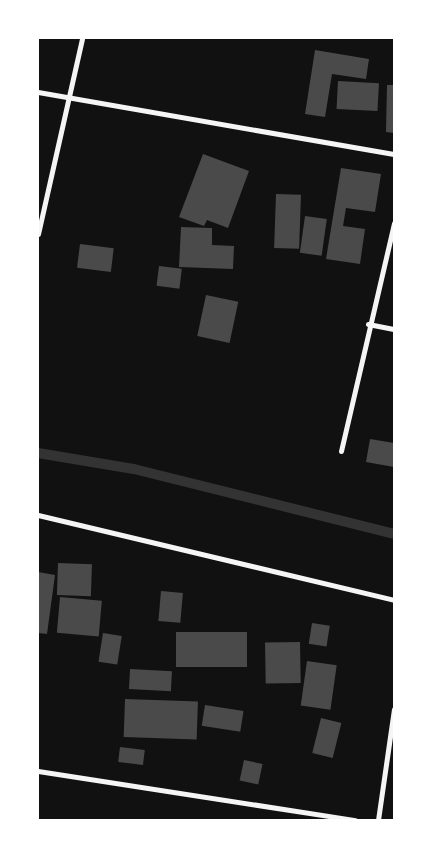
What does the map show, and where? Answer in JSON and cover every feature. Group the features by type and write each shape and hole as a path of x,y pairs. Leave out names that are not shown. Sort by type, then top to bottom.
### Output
{"street":[{"path":"38,234 82,38"},
{"path":"38,92 394,154"},
{"path":"341,451 368,324 394,224"},
{"path":"368,324 394,329"},
{"path":"38,515 394,600"},
{"path":"378,820 394,709"},
{"path":"38,771 355,820"}],"building":[{"path":"315,50 369,59 366,79 332,74 325,117 305,114"},
{"path":"338,81 379,83 377,111 337,109"},
{"path":"387,85 394,85 394,133 386,132"},
{"path":"203,154 249,171 228,228 207,220 204,226 179,217"},
{"path":"341,168 381,174 375,212 346,208 343,226 365,229 360,264 326,259"},
{"path":"276,194 301,195 299,249 274,248"},
{"path":"305,216 327,219 322,256 300,253"},
{"path":"181,227 212,228 212,245 234,246 233,269 179,267"},
{"path":"80,244 114,248 111,272 77,268"},
{"path":"159,266 182,269 179,289 157,286"},
{"path":"206,295 238,302 230,343 197,336"},
{"path":"370,439 394,443 394,467 366,462"},
{"path":"58,563 92,564 91,596 57,595"},
{"path":"38,572 55,575 47,634 38,633"},
{"path":"161,591 183,593 180,623 158,621"},
{"path":"60,597 102,601 99,637 57,633"},
{"path":"312,623 330,626 326,647 309,644"},
{"path":"176,632 247,632 247,667 176,667"},
{"path":"103,633 122,636 117,665 98,662"},
{"path":"300,642 301,683 266,684 265,643"},
{"path":"307,661 337,665 330,710 301,706"},
{"path":"130,669 172,671 171,691 129,689"},
{"path":"125,699 198,702 197,740 124,737"},
{"path":"205,705 244,711 240,732 202,726"},
{"path":"321,718 341,723 333,758 312,753"},
{"path":"120,747 145,750 143,765 118,762"},
{"path":"244,760 263,764 258,784 240,781"}],"waterway":[{"path":"38,453 134,469 394,534"}]}
